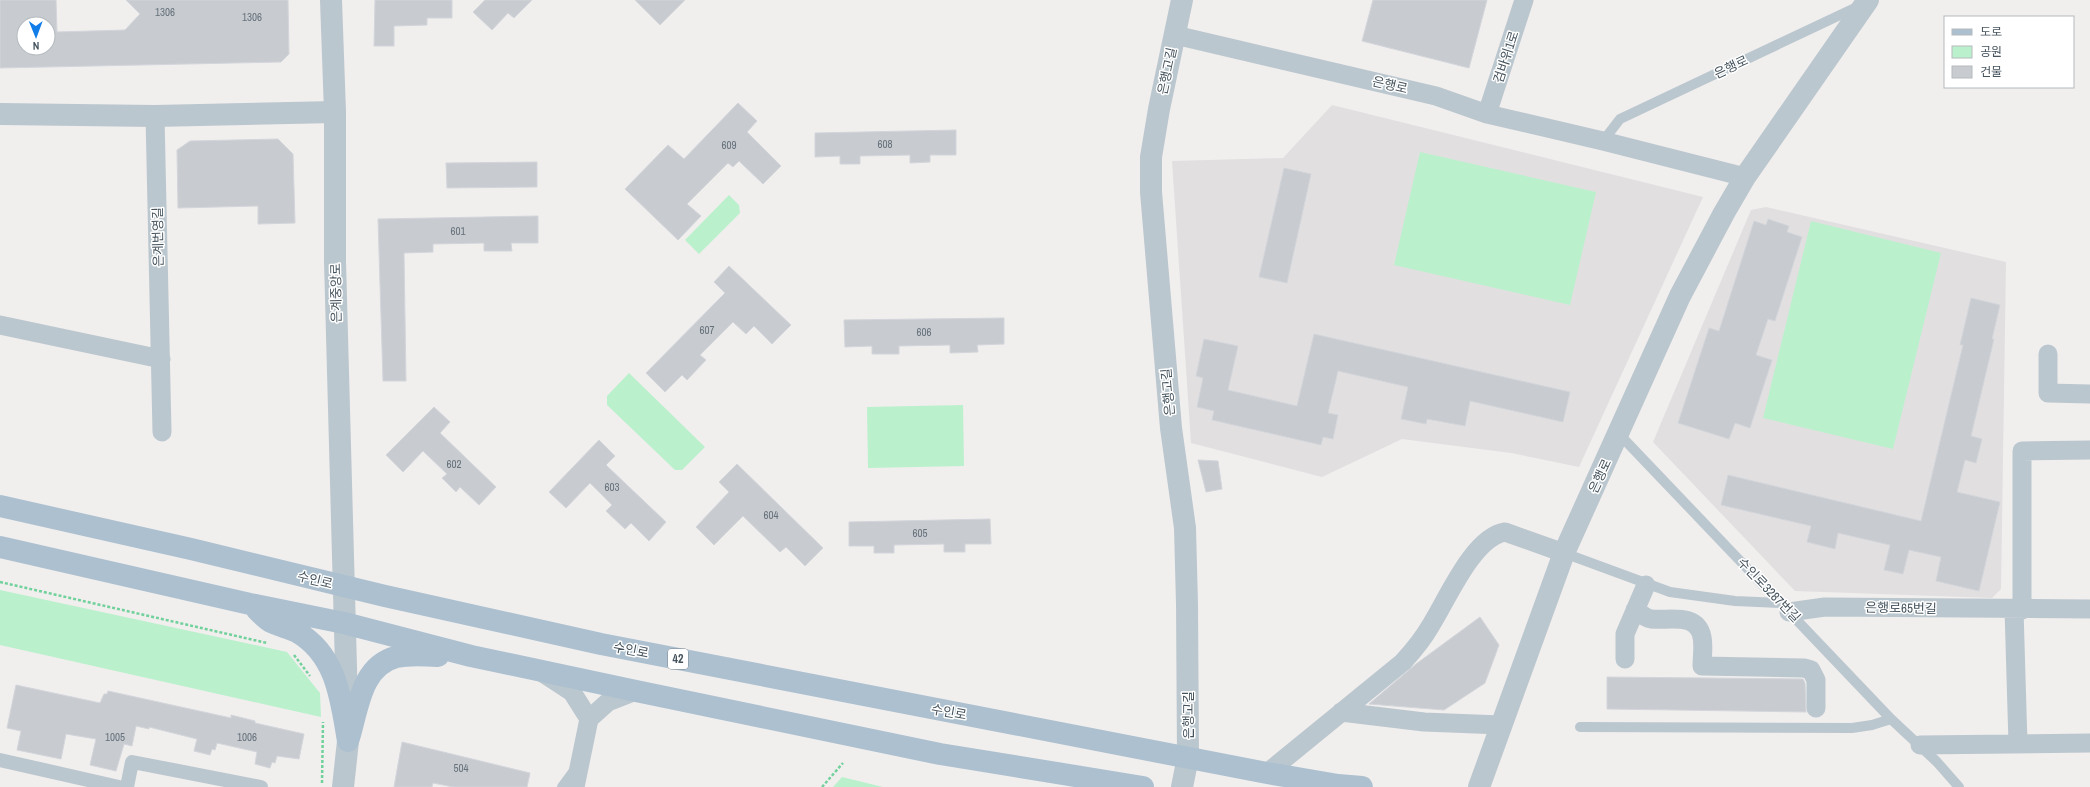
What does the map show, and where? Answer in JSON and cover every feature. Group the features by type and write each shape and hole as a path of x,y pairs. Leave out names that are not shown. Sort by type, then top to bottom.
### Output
{"main road":[{"name":"수인로","path":"0,506 191,548 342,586 601,644 1267,773 1338,785 1362,787"},
{"path":"0,547 250,604 344,623 471,656 540,671 940,754 1144,787"},
{"path":"250,604 270,622 297,632 306,639 330,664 339,692 348,741"},
{"path":"348,741 366,682 379,666 386,661 403,656 471,656"}],"street":[{"name":"은계중앙로","path":"331,0 335,112 335,261 342,586 348,741"},
{"name":"은행고길","path":"1182,0 1158,109 1151,157 1152,192 1171,428 1185,528 1188,611 1188,757 1182,787"},
{"name":"검바위1로","path":"1487,114 1524,0"},
{"name":"은행로","path":"1479,787 1564,553 1680,296 1724,212 1745,177 1867,1"},
{"name":"은행로","path":"1175,35 1436,96 1487,114 1603,141 1745,177"},
{"path":"0,114 155,116 335,112"},
{"name":"은계번영길","path":"155,116 162,432"},
{"path":"0,325 161,359"},
{"path":"2048,354 2048,393 2090,394"},
{"path":"2018,744 2018,609 2022,451 2090,450"},
{"path":"1267,773 1403,662 1419,644 1458,575 1495,534 1504,532 1564,553"},
{"path":"1625,659 1625,634 1646,585"},
{"name":"은행로65번길","path":"1785,608 2090,609"},
{"path":"1635,610 1650,619 1681,618 1692,623 1700,630 1702,638 1702,666 1804,668 1811,670 1816,680 1816,708"},
{"path":"540,671 572,692 589,719"},
{"path":"575,787 579,761 589,719 608,702 636,691"},
{"path":"1341,712 1424,722 1501,725"},
{"path":"342,787 348,741"},
{"path":"1920,745 2090,743"},
{"path":"0,760 119,787"},
{"path":"127,787 132,762 261,787"}],"lane":[{"name":"은행로","path":"1603,141 1620,119 1867,1"},
{"name":"수인로3287번길","path":"1619,434 1891,719 1920,745 1959,787"},
{"name":"은행로65번길","path":"1564,553 1646,585 1670,592 1785,608"},
{"path":"1816,708 1816,728"},
{"path":"1580,727 1852,728 1872,725 1891,719"},
{"path":"562,787 579,761"}],"path":[{"path":"0,582 269,644"},
{"path":"289,649 312,679"},
{"path":"322,787 323,718"},
{"path":"822,787 843,763"}],"shaded area":[{"path":"1332,105 1703,197 1579,467 1511,453 1402,439 1322,477 1191,443 1172,161 1283,158"},
{"path":"1766,207 2006,262 2001,589 1992,598 1795,591 1653,442 1751,210"}],"green space":[{"path":"1420,152 1596,192 1570,305 1394,265"},
{"path":"729,195 739,205 740,213 699,254 685,240"},
{"path":"1811,221 1941,253 1893,449 1763,418"},
{"path":"629,373 705,447 682,470 675,470 607,405 607,396"},
{"path":"963,405 964,466 868,468 867,407"},
{"path":"0,590 287,652 320,693 321,717 0,645"},
{"path":"842,777 883,787 833,787"}],"building":[{"path":"0,0 56,0 57,32 125,30 140,14 126,0 288,0 289,54 281,62 0,68"},
{"path":"375,0 452,0 452,18 427,18 427,25 394,26 394,46 374,46"},
{"path":"485,0 532,0 514,18 508,13 492,30 473,12"},
{"path":"635,0 685,0 660,25"},
{"path":"1373,0 1487,0 1469,68 1362,41"},
{"path":"738,103 757,121 747,132 781,166 763,184 739,161 733,167 728,163 687,204 701,216 678,240 625,189 668,145 684,159"},
{"path":"956,130 956,155 930,155 930,162 910,163 910,155 860,156 860,164 840,164 840,156 815,157 815,133"},
{"path":"278,139 293,154 295,223 258,224 258,206 178,208 177,150 190,141"},
{"path":"537,162 537,187 447,188 446,163"},
{"path":"1284,168 1311,174 1287,283 1259,277"},
{"path":"538,216 538,243 511,243 512,251 484,251 484,243 433,244 433,252 404,253 406,381 383,381 378,219"},
{"path":"1768,219 1789,226 1787,232 1802,237 1775,321 1768,319 1756,355 1772,360 1750,428 1735,423 1729,439 1678,423 1709,328 1719,331 1754,221 1766,225"},
{"path":"729,266 791,325 772,344 754,326 746,334 733,322 700,355 706,360 687,380 682,375 665,392 646,373 725,293 714,282"},
{"path":"1971,298 2000,305 1992,339 1994,339 1971,436 1982,439 1976,463 1965,460 1957,492 2000,502 1979,591 1936,581 1941,557 1909,550 1903,574 1884,570 1890,545 1838,533 1835,549 1807,542 1811,526 1721,505 1728,475 1921,521 1963,345 1960,345"},
{"path":"1004,318 1004,344 977,345 978,352 950,353 950,345 899,346 899,354 872,354 872,346 845,347 844,320"},
{"path":"1314,334 1570,392 1563,422 1470,401 1465,426 1427,419 1426,424 1401,419 1408,387 1338,371 1328,413 1338,415 1333,439 1323,437 1321,445 1212,420 1214,411 1197,407 1203,378 1196,376 1204,339 1238,346 1228,390 1297,406"},
{"path":"434,407 450,422 440,433 496,487 479,505 460,487 456,492 442,478 447,474 423,451 403,472 386,455"},
{"path":"599,440 615,456 606,465 666,522 649,541 631,523 625,529 606,511 612,505 590,483 566,508 549,492"},
{"path":"1198,460 1218,461 1222,489 1206,492"},
{"path":"737,464 823,548 805,566 786,547 780,552 743,516 714,545 696,527 729,492 719,482"},
{"path":"990,519 991,544 965,544 965,552 944,552 944,544 894,545 894,553 874,553 874,546 849,546 849,522"},
{"path":"1480,617 1499,645 1485,683 1444,710 1369,704 1416,664"},
{"path":"1607,677 1803,679 1805,683 1806,712 1607,709"},
{"path":"16,685 100,703 104,694 107,694 108,691 231,718 231,715 255,721 255,723 304,734 299,759 277,756 275,763 272,762 270,768 255,764 257,752 217,743 215,750 212,749 210,755 194,751 197,739 149,727 149,729 136,726 132,746 124,744 116,771 90,765 96,739 66,734 61,759 17,750 21,731 7,728"},
{"path":"402,742 530,773 527,787 453,787 433,783 432,787 394,787"}]}
